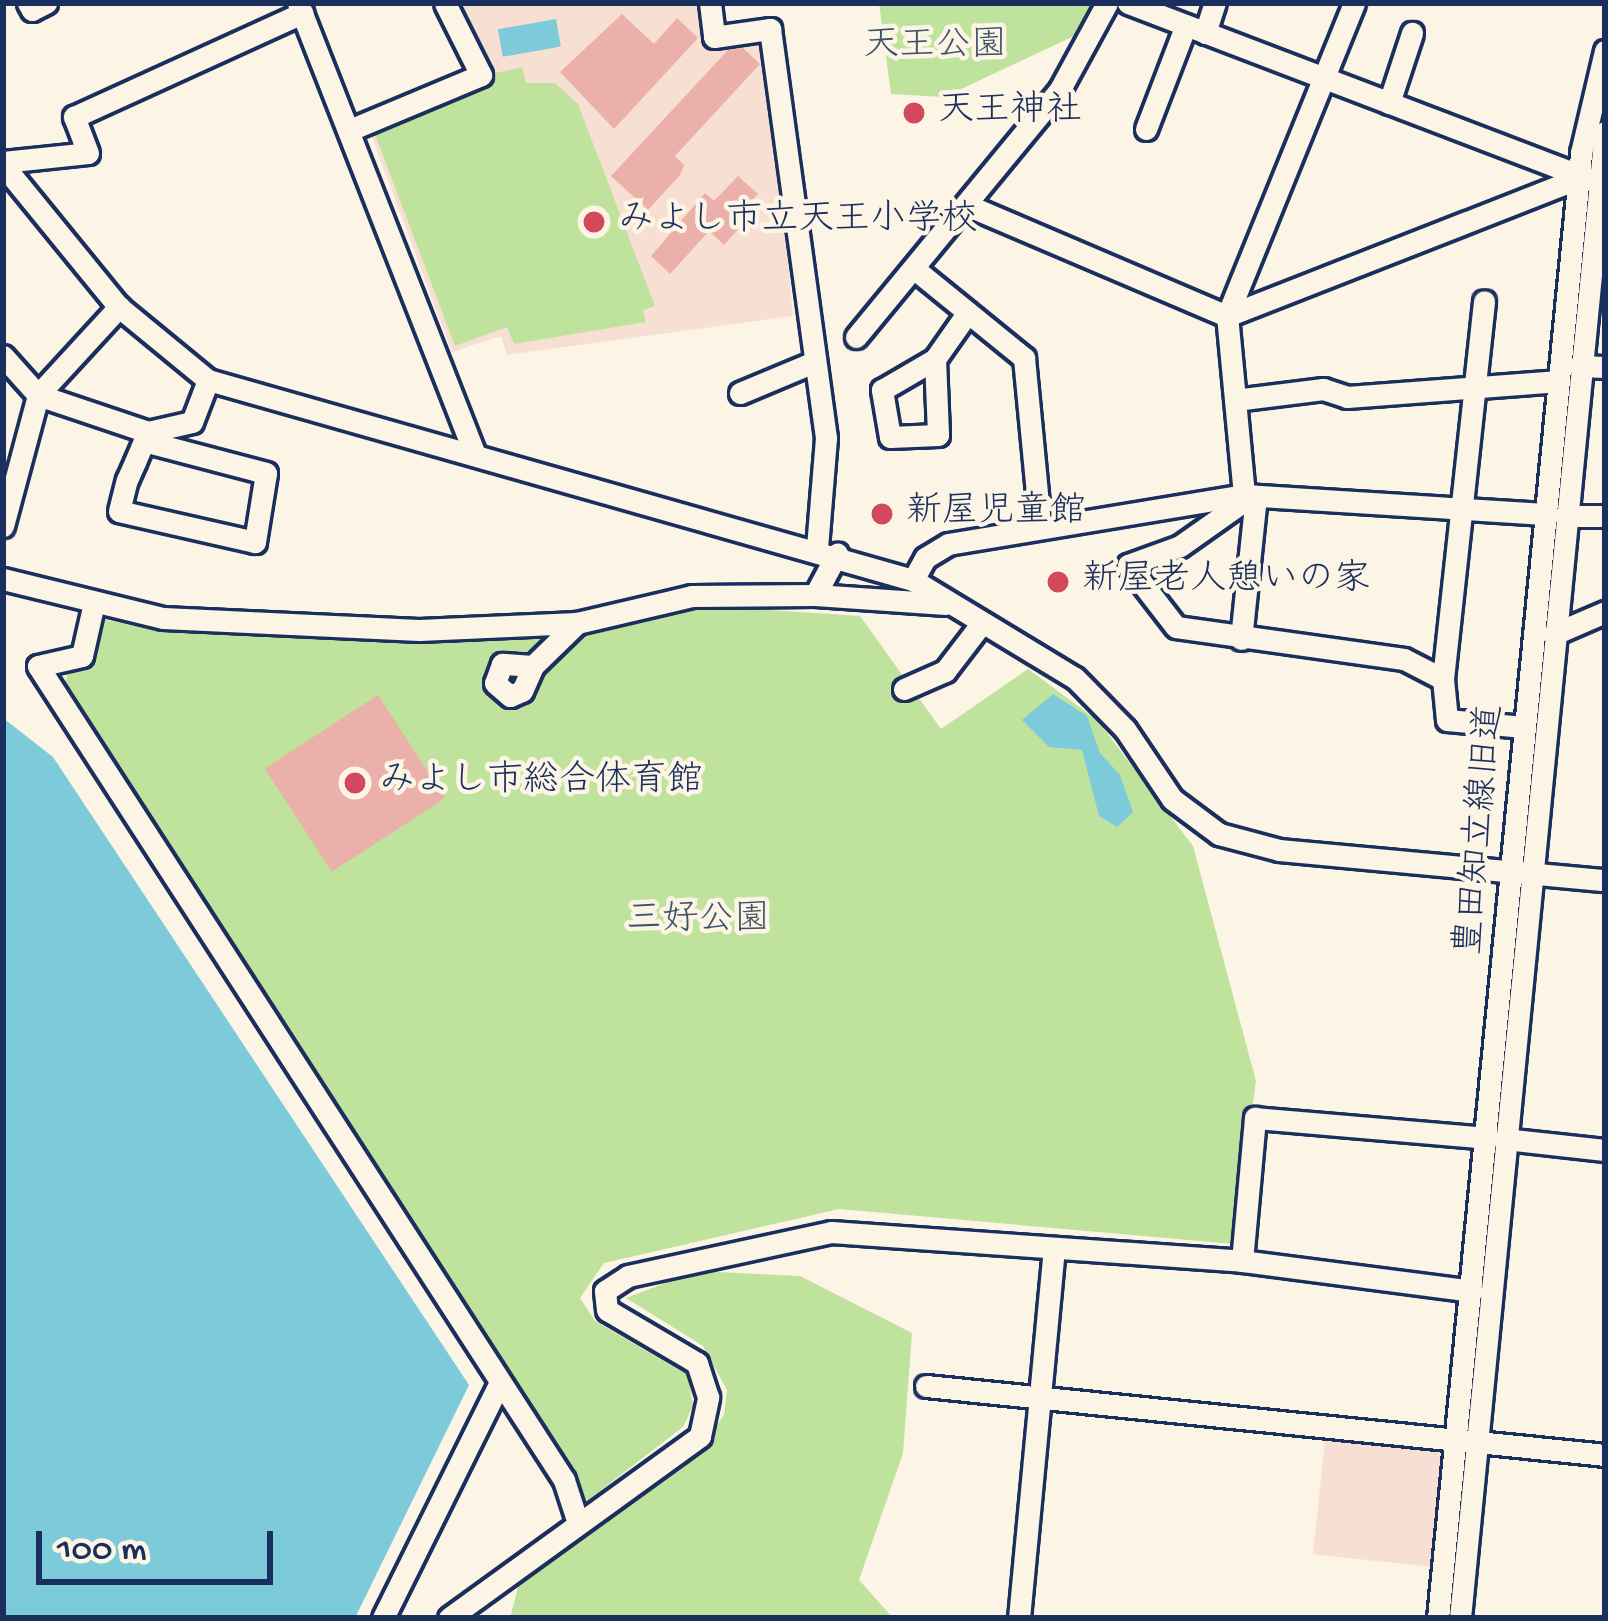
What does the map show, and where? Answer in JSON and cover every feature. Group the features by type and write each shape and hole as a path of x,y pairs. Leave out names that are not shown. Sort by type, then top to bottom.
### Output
{"street":[{"path":"28,3 32,10 46,3"},
{"path":"352,129 481,75 445,3"},
{"path":"710,3 715,37 770,29 826,437 827,551 815,595"},
{"path":"856,337 917,271 1059,91 1107,3"},
{"path":"1128,3 1594,182"},
{"path":"1147,129 1195,29 1215,3"},
{"path":"1240,639 1250,496 1227,316 1354,3"},
{"path":"3,164 88,153 74,117 300,8 352,129 475,455"},
{"path":"1389,103 1412,33"},
{"name":"豊田知立線旧道","path":"1521,872 1524,728 1579,366 1605,50"},
{"name":"豊田知立線旧道","path":"1438,1618 1467,1439 1521,872 1554,634 1559,380 1605,132"},
{"path":"3,164 119,308 208,380 827,551 913,580 1075,678 1125,729 1178,806 1220,833 1279,850 1605,880"},
{"path":"969,206 1227,316 1594,182"},
{"path":"917,271 1027,367 1028,463 1040,525"},
{"path":"1484,301 1472,382 1466,509 1443,679 1448,720 1524,728"},
{"path":"3,526 12,459 38,395 119,308"},
{"path":"935,358 968,312"},
{"path":"3,356 38,395 146,436 266,473 255,542 119,511 146,436"},
{"path":"740,394 814,362"},
{"path":"1579,366 1605,368"},
{"path":"146,436 192,422 208,380"},
{"path":"1235,400 1559,380"},
{"path":"1250,496 1180,547 1128,565 1176,627 1404,659 1443,679"},
{"path":"913,580 934,550 1040,525 1250,496 1605,516"},
{"path":"3,579 93,607 163,618 419,630 577,623 692,596 815,595 946,604"},
{"path":"93,607 82,656 38,666 564,1480 578,1523"},
{"path":"1554,634 1605,612"},
{"path":"533,666 577,623"},
{"path":"904,689 945,670 981,624"},
{"path":"1242,1261 1256,1118 1605,1150"},
{"name":"豊田知立線旧道","path":"1460,1618 1472,1291 1496,1139"},
{"path":"449,1618 700,1436 708,1397 697,1363 607,1310 605,1292 628,1276 800,1234 1242,1261 1472,1291"},
{"path":"1019,1618 1054,1251"},
{"path":"383,1618 500,1382"},
{"path":"926,1386 1605,1455"}],"shaded area":[{"name":"みよし市立天王小学校","path":"462,3 705,3 711,42 768,32 793,316 507,355 501,336 452,352 368,127 491,82"},
{"path":"1325,1440 1445,1453 1433,1567 1313,1554"}],"green space":[{"name":"天王公園","path":"879,3 1096,3 1074,36 944,97 891,94"},
{"path":"522,67 526,83 555,83 578,104 655,306 643,310 646,322 514,344 507,327 455,346 373,129 494,84 491,74"},
{"name":"三好公園","path":"677,604 860,616 941,729 1028,669 1097,720 1193,846 1256,1081 1234,1244 839,1209 604,1263 580,1298 595,1321 688,1375 693,1406 683,1427 584,1503 561,1454 63,690 68,673 95,664 102,619 143,628 382,639 575,638"},
{"path":"697,1271 800,1276 912,1333 903,1453 859,1580 893,1618 510,1618 520,1580 707,1439 724,1415 727,1390 703,1346 626,1298"}],"water":[{"path":"556,19 561,47 503,57 498,29"},
{"path":"1053,694 1087,716 1100,753 1120,775 1133,812 1117,827 1099,816 1082,750 1049,747 1022,720"},
{"path":"3,718 53,757 469,1385 355,1618 3,1618"}],"building":[{"path":"622,14 654,44 677,18 698,38 614,129 560,72"},
{"path":"743,48 760,64 675,156 684,165 680,175 648,210 611,176 728,50"},
{"path":"738,176 758,194 735,219 742,225 724,245 709,231 670,274 651,256 705,193 714,201"},
{"name":"みよし市総合体育館","path":"378,695 445,798 332,872 265,769"}],"place":[{"name":"天王神社","path":"914,113"},
{"name":"みよし市立天王小学校","path":"594,222"},
{"name":"新屋児童館","path":"882,514"},
{"name":"新屋老人憩いの家","path":"1058,582"},
{"name":"みよし市総合体育館","path":"355,783"}]}
